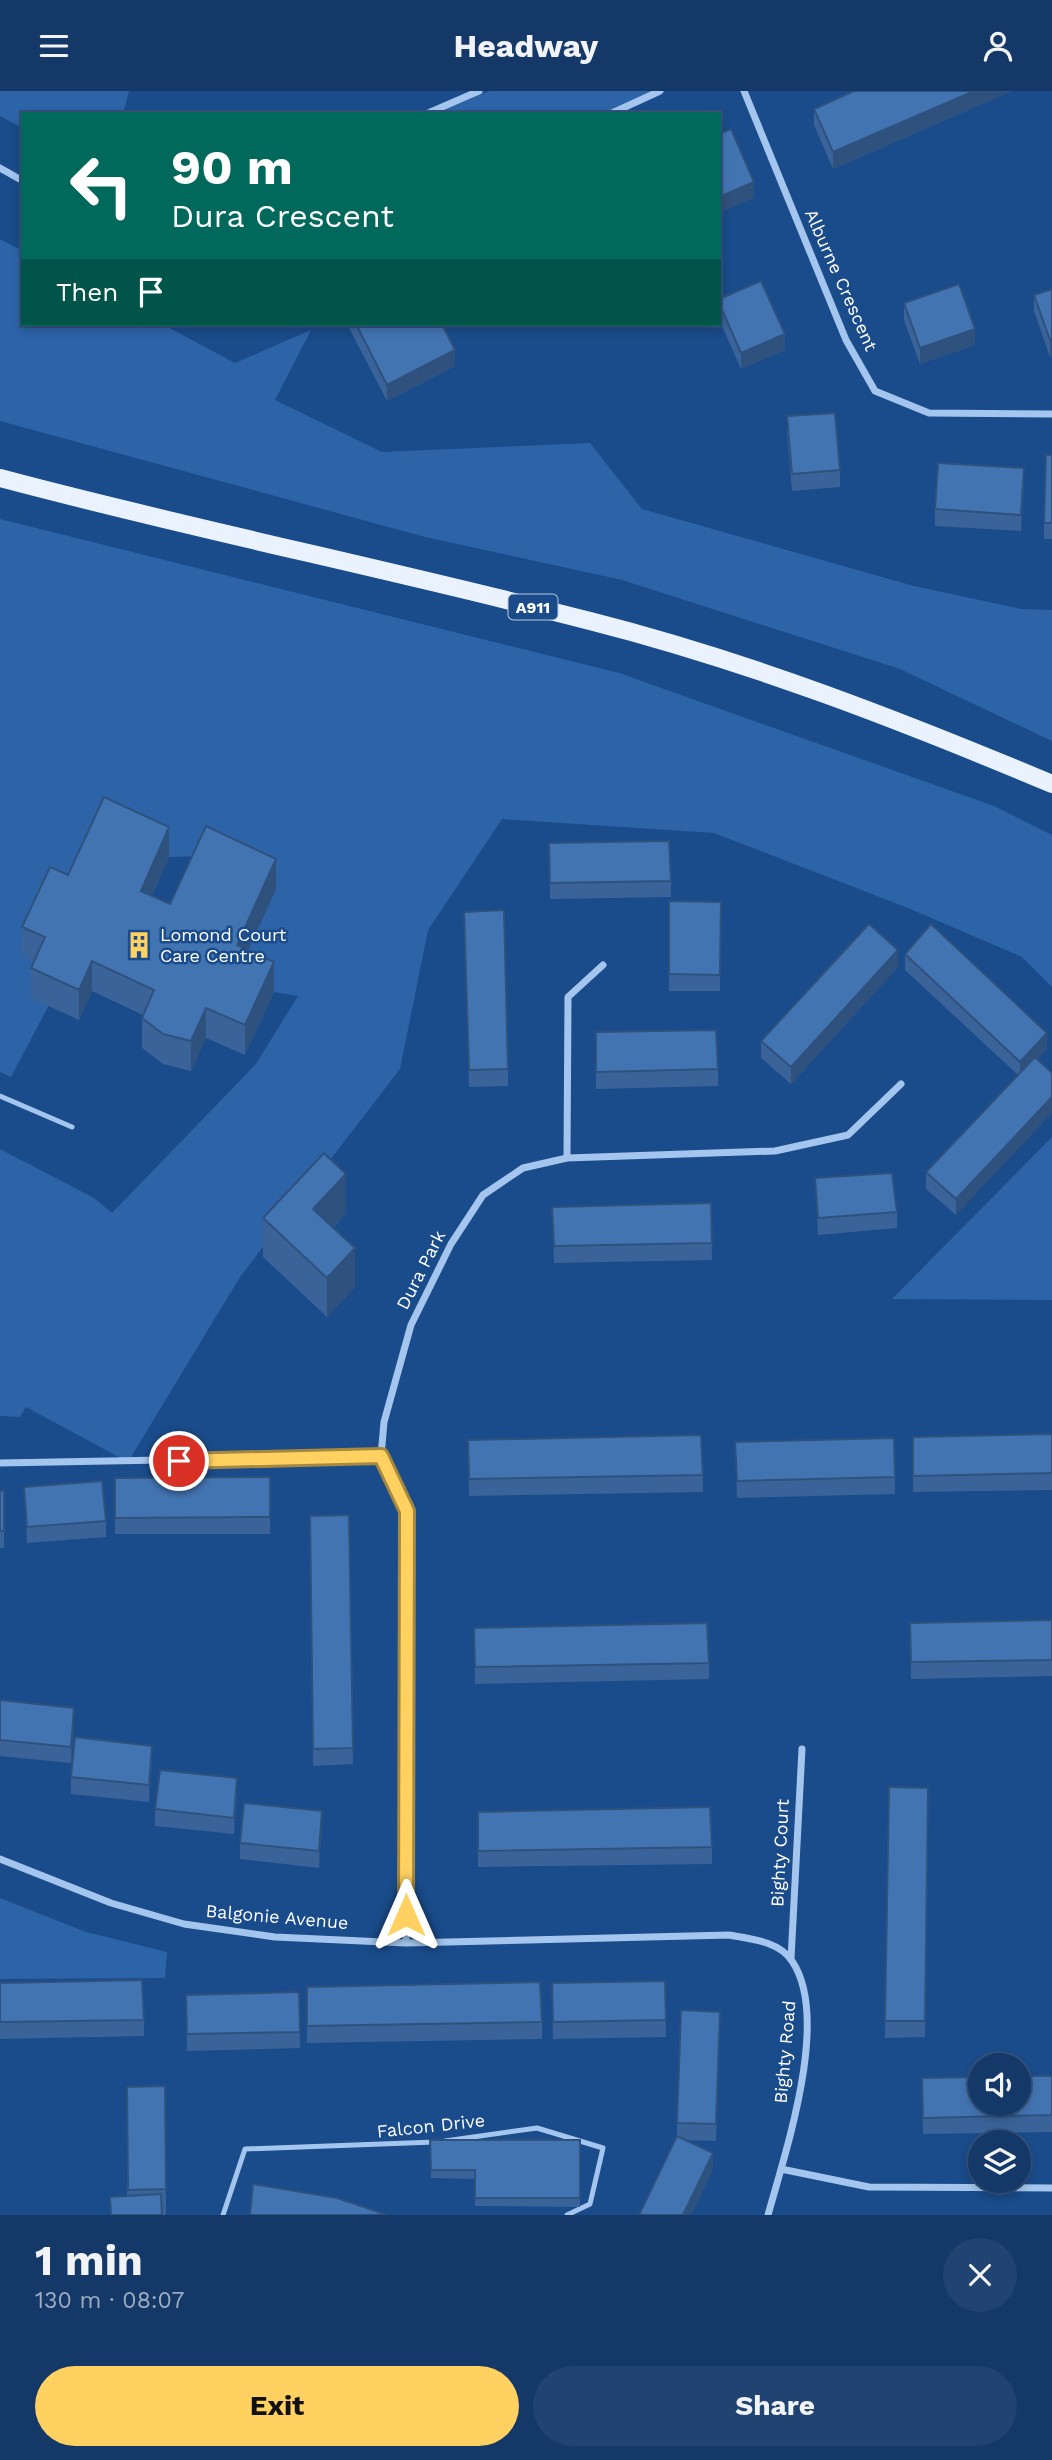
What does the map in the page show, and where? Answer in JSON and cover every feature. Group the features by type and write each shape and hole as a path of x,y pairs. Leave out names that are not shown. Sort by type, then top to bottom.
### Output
{"main road":[{"name":"A911","path":"0,478 154,518 592,621 755,671 922,730 1052,784"}],"street":[{"path":"431,112 479,91"},
{"path":"615,112 660,91"},
{"name":"Alburne Crescent","path":"744,91 846,340 875,391 929,413 1052,414"},
{"path":"0,168 21,180"},
{"path":"567,1158 568,997 603,965"},
{"name":"Dura Park","path":"381,1456 384,1422 411,1325 456,1236 483,1195 523,1168 567,1158 775,1151 849,1135 901,1084"},
{"path":"0,1463 381,1456 407,1511 406,1943"},
{"name":"Bighty Court","path":"791,1959 802,1749"},
{"name":"Balgonie Avenue","path":"0,1859 111,1903 184,1924 275,1937 406,1943 729,1935 766,1942 791,1959"},
{"name":"Bighty Road","path":"768,2215 800,2095 807,2017 805,1988 791,1959"},
{"path":"780,2169 869,2187 1052,2188"}],"lane":[{"path":"0,1096 72,1127"},
{"name":"Falcon Drive","path":"223,2215 245,2149 421,2144 537,2128 603,2148 590,2204 568,2215"}],"shaded area":[{"path":"0,91 129,91 124,112 21,112 21,127 0,116"},
{"path":"489,91 654,91 608,112 440,112"},
{"path":"0,239 21,250 21,326 166,326 235,363 311,330 275,400 382,452 590,443 642,509 914,586 1021,609 1052,610 1052,741 900,669 622,580 425,537 0,421"},
{"path":"0,519 619,673 994,806 1052,835 1052,987 1022,957 908,908 714,833 502,819 428,930 400,1069 240,1277 128,1462 26,1407 20,1417 0,1416 0,1149 94,1198 112,1213 256,1064 298,996 274,992 237,975 276,889 206,856 169,857 104,827 45,967 49,1005 11,1077 0,1072"},
{"path":"1052,1137 1052,1300 892,1299"},
{"path":"0,1898 86,1932 167,1952 165,1978 0,1979"}],"building":[{"path":"854,91 974,91 833,152 814,109"},
{"path":"731,129 754,182 721,196 721,133"},
{"path":"761,281 785,334 741,353 721,308 721,298"},
{"path":"959,284 975,329 920,348 904,303"},
{"path":"1052,289 1052,339 1050,340 1034,295"},
{"path":"357,326 443,326 455,350 387,385"},
{"path":"835,413 840,470 792,474 787,416"},
{"path":"1046,455 1052,455 1052,523 1044,523"},
{"path":"938,463 1024,468 1021,515 935,509"},
{"name":"Lomond Court Care Centre","path":"104,797 169,827 141,891 170,904 206,826 276,859 237,945 274,962 245,1025 206,1008 191,1041 163,1034 142,1018 154,990 92,961 79,990 31,968 45,937 22,927 50,867 68,875"},
{"path":"669,841 671,881 550,883 549,843"},
{"path":"669,901 721,902 720,975 669,974"},
{"path":"504,910 508,1069 469,1070 464,912"},
{"path":"869,924 898,950 791,1067 761,1041"},
{"path":"931,924 1047,1033 1020,1062 905,954"},
{"path":"716,1030 718,1069 596,1072 596,1032"},
{"path":"1035,1057 1052,1073 1052,1097 956,1199 926,1172"},
{"path":"324,1153 346,1174 313,1209 355,1248 327,1278 263,1218"},
{"path":"892,1173 897,1212 818,1218 815,1178"},
{"path":"711,1203 712,1243 554,1246 552,1207"},
{"path":"1052,1434 1052,1473 913,1476 913,1437"},
{"path":"701,1435 703,1475 469,1479 468,1440"},
{"path":"894,1438 895,1477 737,1481 735,1442"},
{"path":"270,1477 270,1517 115,1518 115,1478"},
{"path":"102,1481 106,1521 27,1527 24,1487"},
{"path":"0,1491 4,1491 4,1531 0,1531"},
{"path":"349,1515 353,1748 313,1749 310,1516"},
{"path":"1052,1620 1052,1660 911,1662 910,1623"},
{"path":"707,1623 709,1663 475,1667 474,1628"},
{"path":"0,1700 74,1708 71,1747 0,1740"},
{"path":"75,1737 152,1746 149,1785 71,1777"},
{"path":"160,1770 237,1778 234,1818 155,1809"},
{"path":"889,1787 928,1788 925,2021 885,2021"},
{"path":"244,1803 322,1811 319,1851 240,1843"},
{"path":"710,1807 712,1847 478,1851 478,1812"},
{"path":"142,1980 144,2020 0,2022 0,1983"},
{"path":"665,1981 666,2020 553,2022 552,1983"},
{"path":"540,1982 542,2022 307,2026 307,1987"},
{"path":"299,1992 300,2032 187,2034 186,1995"},
{"path":"681,2010 720,2012 716,2124 677,2123"},
{"path":"1031,2076 1052,2076 1052,2115 1031,2115"},
{"path":"968,2077 968,2116 1009,2116 923,2118 922,2078"},
{"path":"165,2086 166,2189 128,2190 127,2087"},
{"path":"677,2136 713,2153 683,2215 639,2215"},
{"path":"430,2140 580,2140 580,2198 475,2198 475,2170 431,2170"},
{"path":"253,2184 337,2198 387,2215 250,2215"},
{"path":"161,2194 162,2215 111,2215 110,2197"}],"place":[{"name":"Lomond Court Care Centre","path":"139,945"}],"route":[{"path":"179,1461 381,1456 407,1511 406,1915"}]}
